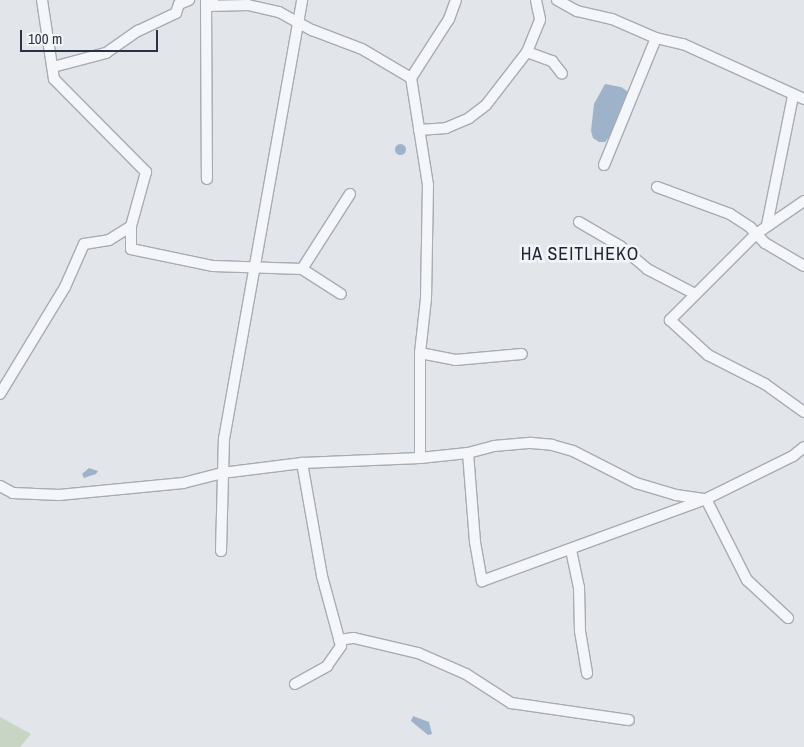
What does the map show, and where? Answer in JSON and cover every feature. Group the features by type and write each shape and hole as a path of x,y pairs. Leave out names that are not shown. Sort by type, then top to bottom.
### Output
{"street":[{"path":"42,0 54,79 146,172 131,226 131,249 213,266 302,269 341,294"},
{"path":"53,68 106,53 138,31 176,13 179,4 188,0"},
{"path":"221,551 224,439 302,0"},
{"path":"420,458 420,353 426,299 428,185 411,78 449,19 456,0"},
{"path":"419,130 446,128 469,118 486,105 527,52 540,19 536,0"},
{"path":"557,0 577,11 612,19 656,38 703,52 793,96 804,99"},
{"path":"207,179 204,59 208,2 248,5 279,12 362,49 411,78"},
{"path":"604,165 656,38"},
{"path":"527,52 552,61 562,74"},
{"path":"766,225 793,96"},
{"path":"656,186 730,214 750,227 765,243 804,266"},
{"path":"302,269 350,194"},
{"path":"804,201 766,225 694,294 670,320 708,355 765,384 804,412"},
{"path":"579,222 620,246 647,269 694,294"},
{"path":"0,394 66,287 84,244 109,240 131,226"},
{"path":"420,353 455,360 522,354"},
{"path":"0,486 13,493 59,495 183,483 222,473 302,463 468,454 494,446 531,443 552,445 573,451 636,483 676,495 706,499"},
{"path":"468,454 475,542 482,580 571,550 706,499 793,456 804,447"},
{"path":"295,684 326,666 341,646 322,576 302,463"},
{"path":"706,499 747,580 788,618"},
{"path":"571,550 579,587 580,631 587,673"},
{"path":"339,640 354,638 418,652 466,674 511,703 629,720"}],"green space":[{"path":"0,717 31,734 20,747 0,747"}],"water":[{"path":"605,84 621,87 627,91 627,96 610,136 605,142 599,142 593,138 591,131 594,104"},
{"path":"398,144 402,144 405,149 404,153 398,154 395,151 395,147"},
{"path":"89,468 98,471 96,474 84,478 82,474"},
{"path":"413,716 429,722 432,734 428,735 411,721"}],"district":[{"name":"HA SEITLHEKO","path":"580,254"}]}
